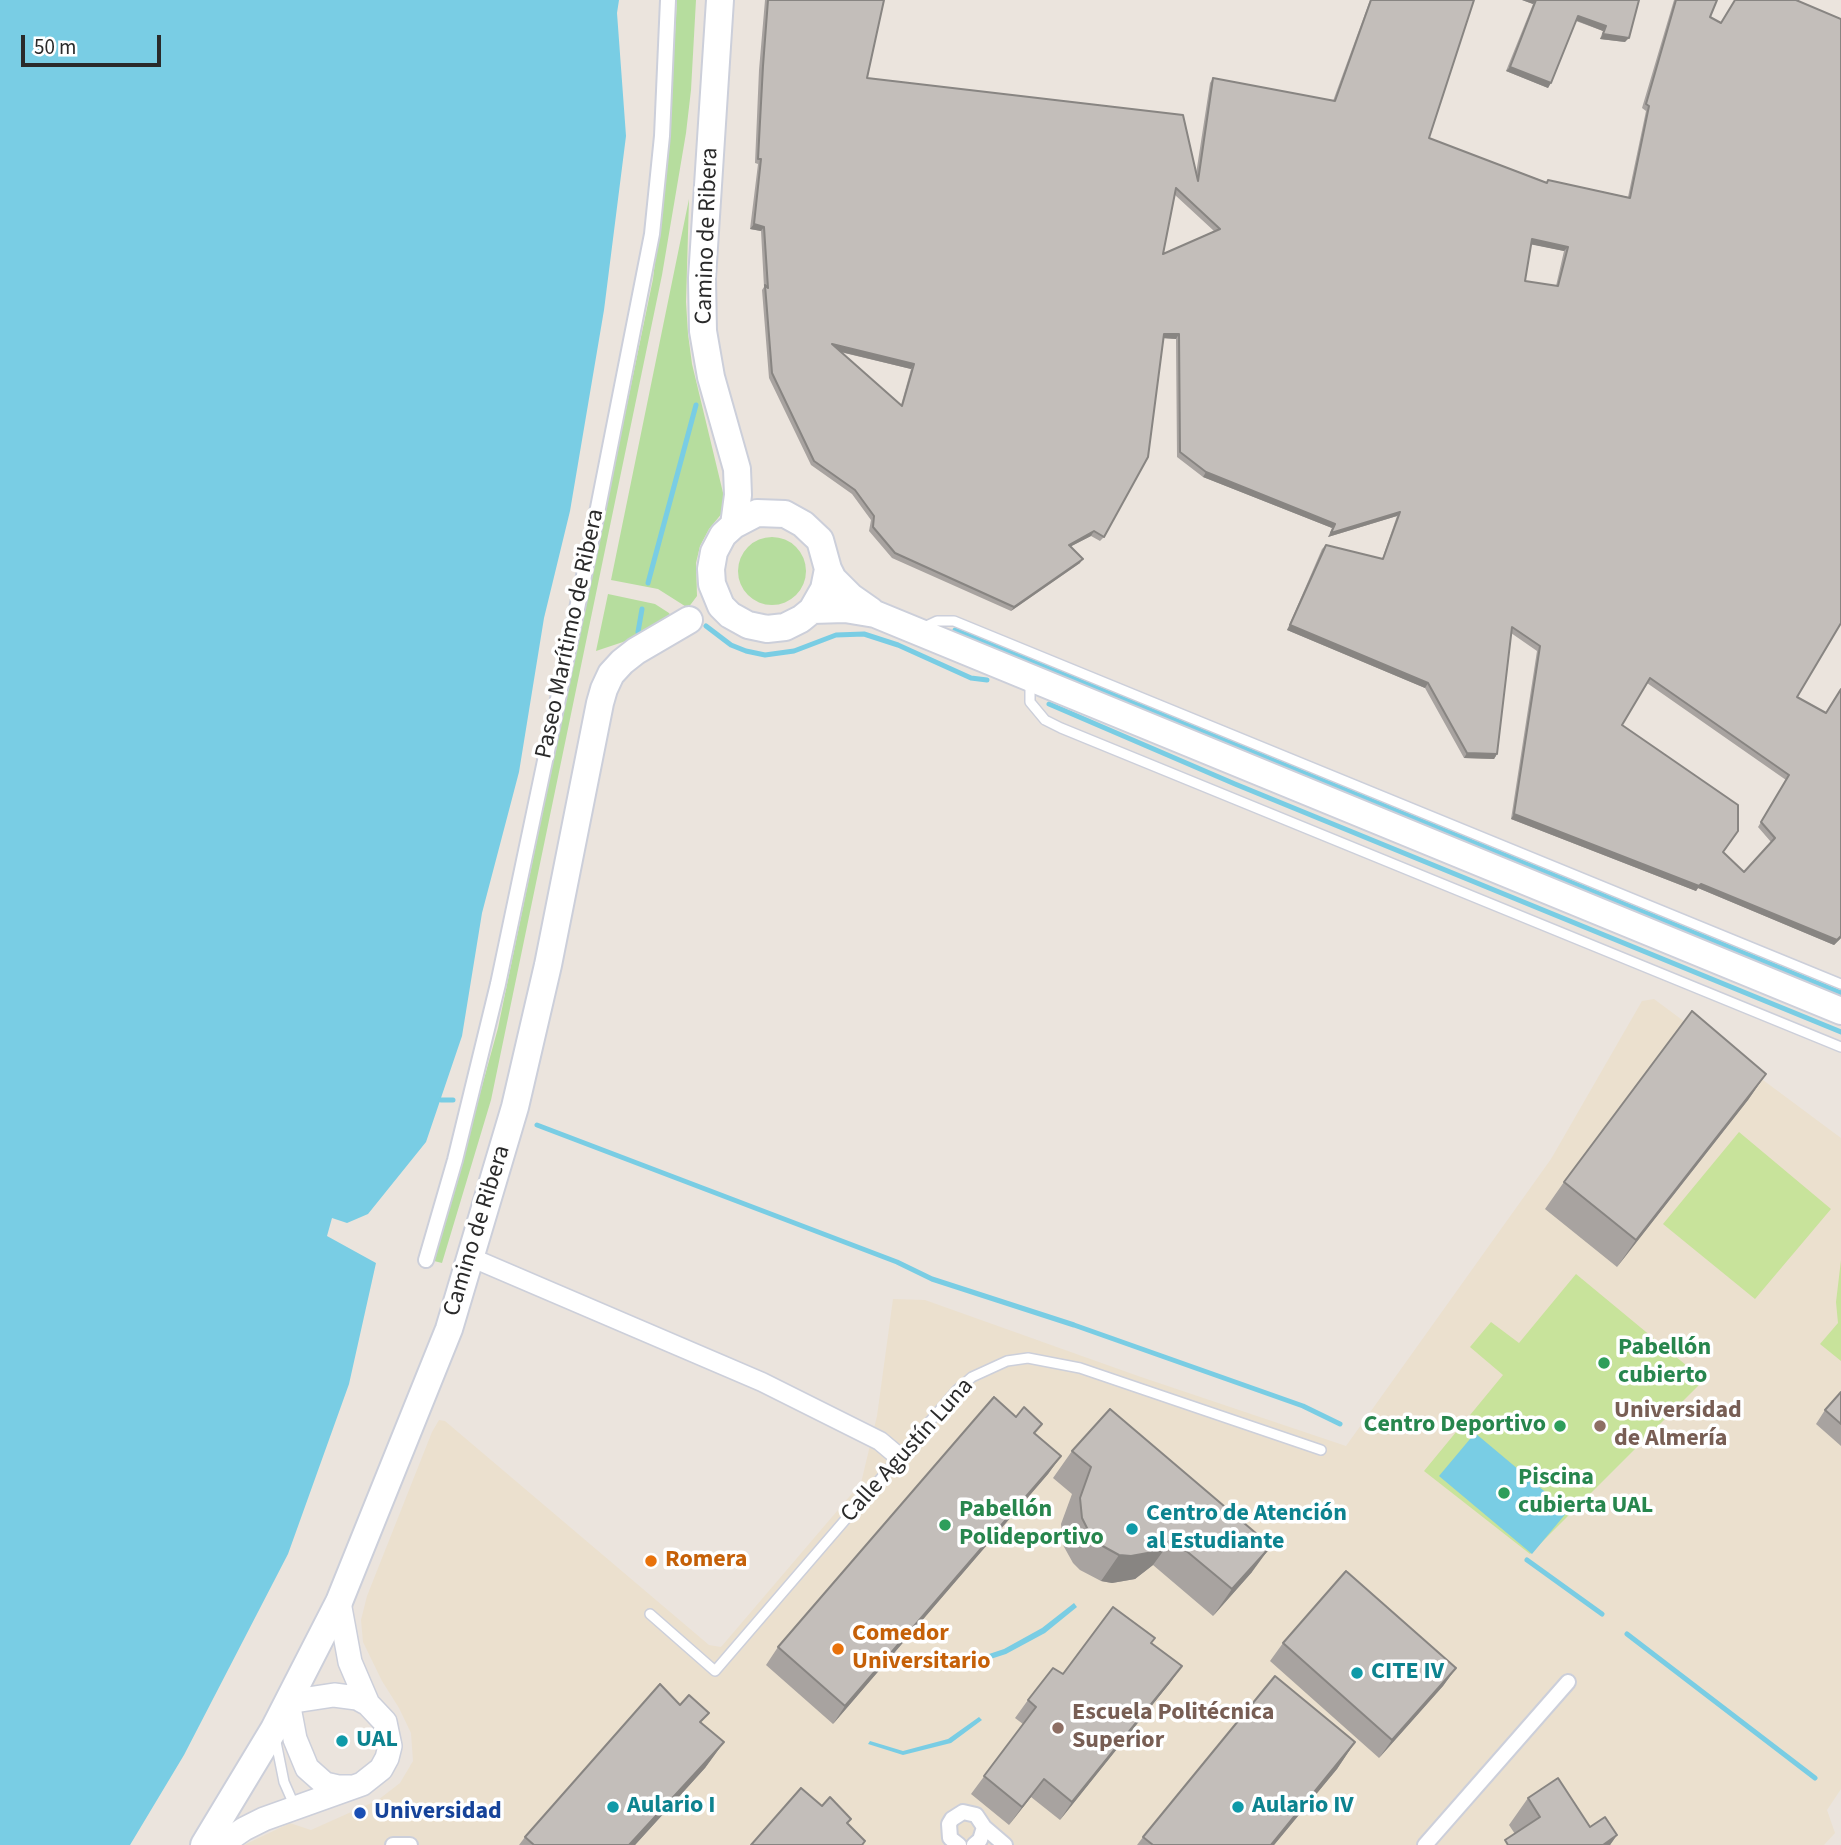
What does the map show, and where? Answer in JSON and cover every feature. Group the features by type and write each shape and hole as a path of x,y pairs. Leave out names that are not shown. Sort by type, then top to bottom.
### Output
{"main road":[{"name":"Camino de Ribera","path":"720,0 702,278 703,331 711,377 737,469 750,495 770,513"},
{"name":"Camino de Ribera","path":"734,524 738,495 737,469"},
{"path":"738,620 721,606 712,584 710,569 714,552 723,535 734,524 758,513 785,514 813,531 820,540 828,569 841,589 875,614"},
{"path":"692,619 717,617 767,629 785,627 812,610 824,589 828,569"},
{"path":"692,619 702,608 712,584"},
{"path":"812,610 845,609 875,614 1841,1011"},
{"name":"Camino de Ribera","path":"204,1845 274,1729 339,1602 449,1329 515,1107 548,965 604,689 611,674 622,662 692,619"}],"street":[{"name":"Paseo Marítimo de Ribera","path":"426,1260 453,1167 498,984 592,536 649,247 662,135 668,0"},
{"path":"470,1256 762,1382 880,1441 899,1457"},
{"path":"221,1845 244,1829 295,1807 362,1784 381,1769 390,1746 385,1722 368,1704 349,1662 339,1602"},
{"path":"325,1695 335,1677 349,1662"},
{"path":"1425,1845 1568,1682"},
{"path":"350,1787 325,1784 307,1768 295,1739 288,1702 325,1695 345,1695 368,1704"},
{"path":"959,1845 950,1838 948,1831 957,1814 970,1812 1005,1845"},
{"path":"974,1845 980,1840 984,1827"},
{"path":"393,1845 410,1845"}],"lane":[{"path":"916,631 933,622 954,621 1841,984"},
{"path":"1030,678 1030,702 1045,720 1061,728 1841,1047"},
{"name":"Calle Agustín Luna","path":"650,1614 715,1671 957,1390 972,1377 1007,1361 1028,1358 1050,1361 1119,1380 1321,1450"},
{"path":"274,1729 284,1782 295,1807"}],"shaded area":[{"name":"Universidad de Almería","path":"1654,999 1841,1138 1841,1789 1827,1810 1835,1833 1824,1845 244,1845 290,1823 311,1830 378,1800 400,1783 413,1761 411,1733 363,1642 361,1620 367,1596 439,1420 445,1421 709,1645 721,1647 861,1483 877,1416 893,1299 925,1300 1346,1446 1551,1159 1642,1001"}],"green space":[{"path":"677,0 696,0 686,133 662,275 491,1100 442,1263 434,1261 498,1028 653,279 668,154"},
{"path":"689,199 686,302 688,334 692,364 725,501 723,512 700,546 696,563 697,596 688,608 658,589 611,580"},
{"path":"779,537 800,552 806,564 804,584 796,595 779,605 765,605 748,595 740,584 738,564 748,547 759,539"},
{"path":"608,594 655,604 672,618 629,640 596,651"},
{"path":"1739,1132 1831,1209 1755,1299 1663,1224"},
{"path":"1841,1260 1841,1361 1820,1344 1838,1323 1836,1302"},
{"name":"Centro Deportivo","path":"1576,1274 1704,1380 1530,1554 1424,1471 1503,1375 1470,1347 1491,1322 1519,1343"}],"water":[{"path":"0,0 619,0 617,13 626,136 604,310 570,511 544,618 519,772 482,913 462,1036 426,1142 368,1214 347,1223 332,1218 327,1236 376,1263 349,1384 288,1554 184,1755 130,1845 0,1845"},
{"name":"Piscina cubierta UAL","path":"1475,1433 1568,1511 1532,1554 1439,1476"},
{"path":"1074,1603 1077,1607 1045,1633 1006,1654 972,1665 971,1660 1004,1649 1042,1628"},
{"path":"979,1717 982,1720 951,1743 903,1755 868,1744 870,1741 903,1751 948,1739"}],"building":[{"path":"768,0 884,0 867,78 1183,115 1198,181 1213,78 1335,101 1371,0 1474,0 1429,138 1547,183 1548,180 1630,198 1649,106 1646,104 1676,0 1717,0 1710,17 1721,23 1735,0 1796,0 1841,19 1841,623 1797,697 1826,713 1841,689 1841,936 1837,940 1701,884 1699,886 1514,814 1540,646 1512,627 1497,754 1467,753 1428,683 1290,625 1326,545 1383,559 1400,512 1331,533 1335,524 1206,472 1180,452 1179,334 1164,334 1148,457 1104,537 1094,531 1069,545 1083,559 1014,607 895,553 873,527 874,516 855,490 814,461 772,373 765,285 768,288 764,227 754,224 761,159 758,159","holes":["1176,188 1220,229 1163,254","1532,239 1568,247 1558,286 1525,281","832,344 914,364 902,406","1650,678 1789,775 1761,822 1775,838 1744,872 1723,852 1738,831 1738,805 1622,725"]},
{"path":"1536,0 1639,0 1629,38 1603,34 1606,26 1578,16 1551,83 1510,67"},
{"path":"1692,1011 1766,1074 1636,1240 1564,1182"},
{"path":"1841,1392 1841,1424 1825,1410"},
{"name":"Pabellón Polideportivo","path":"994,1397 1016,1417 1024,1407 1042,1424 1034,1433 1061,1456 845,1706 778,1647"},
{"path":"1110,1409 1271,1546 1232,1589 1172,1539 1153,1552 1131,1556 1119,1555 1099,1544 1091,1536 1082,1518 1080,1498 1091,1467 1072,1451"},
{"name":"CITE IV","path":"1346,1571 1456,1668 1392,1740 1283,1643"},
{"name":"Escuela Politécnica Superior","path":"1113,1607 1155,1638 1151,1643 1182,1666 1072,1802 1044,1779 1022,1807 984,1776 1036,1707 1028,1700 1053,1668 1063,1674"},
{"name":"Aulario IV","path":"1275,1676 1355,1742 1271,1845 1153,1845 1143,1837"},
{"name":"Aulario I","path":"660,1684 680,1705 689,1695 709,1713 700,1722 724,1742 629,1845 534,1845 525,1837"},
{"path":"1558,1778 1590,1827 1605,1817 1617,1835 1603,1845 1508,1845 1505,1840 1540,1817 1528,1798"},
{"path":"801,1788 822,1806 830,1797 851,1819 847,1823 865,1841 862,1845 751,1845"}],"waterway":[{"path":"648,583 696,405"},
{"path":"638,632 642,609"},
{"path":"706,626 731,645 765,655 794,651 836,635 864,634 898,645 971,678 987,680"},
{"path":"955,630 1841,993"},
{"path":"1049,704 1235,784 1841,1032"},
{"path":"441,1100 453,1100"},
{"path":"537,1125 897,1262 932,1279 1074,1325 1303,1406 1340,1424"},
{"path":"1527,1560 1602,1614"},
{"path":"1627,1634 1815,1778"}],"place":[{"name":"Pabellón cubierto","path":"1604,1363"},
{"name":"Centro Deportivo","path":"1560,1426"},
{"name":"Universidad de Almería","path":"1600,1426"},
{"name":"Piscina cubierta UAL","path":"1504,1493"},
{"name":"Pabellón Polideportivo","path":"945,1525"},
{"name":"Centro de Atención al Estudiante","path":"1132,1529"},
{"name":"Romera","path":"651,1561"},
{"name":"Comedor Universitario","path":"838,1649"},
{"name":"CITE IV","path":"1357,1673"},
{"name":"Escuela Politécnica Superior","path":"1058,1728"},
{"name":"UAL","path":"342,1741"},
{"name":"Aulario I","path":"613,1807"},
{"name":"Aulario IV","path":"1238,1807"},
{"name":"Universidad","path":"360,1813"}]}
